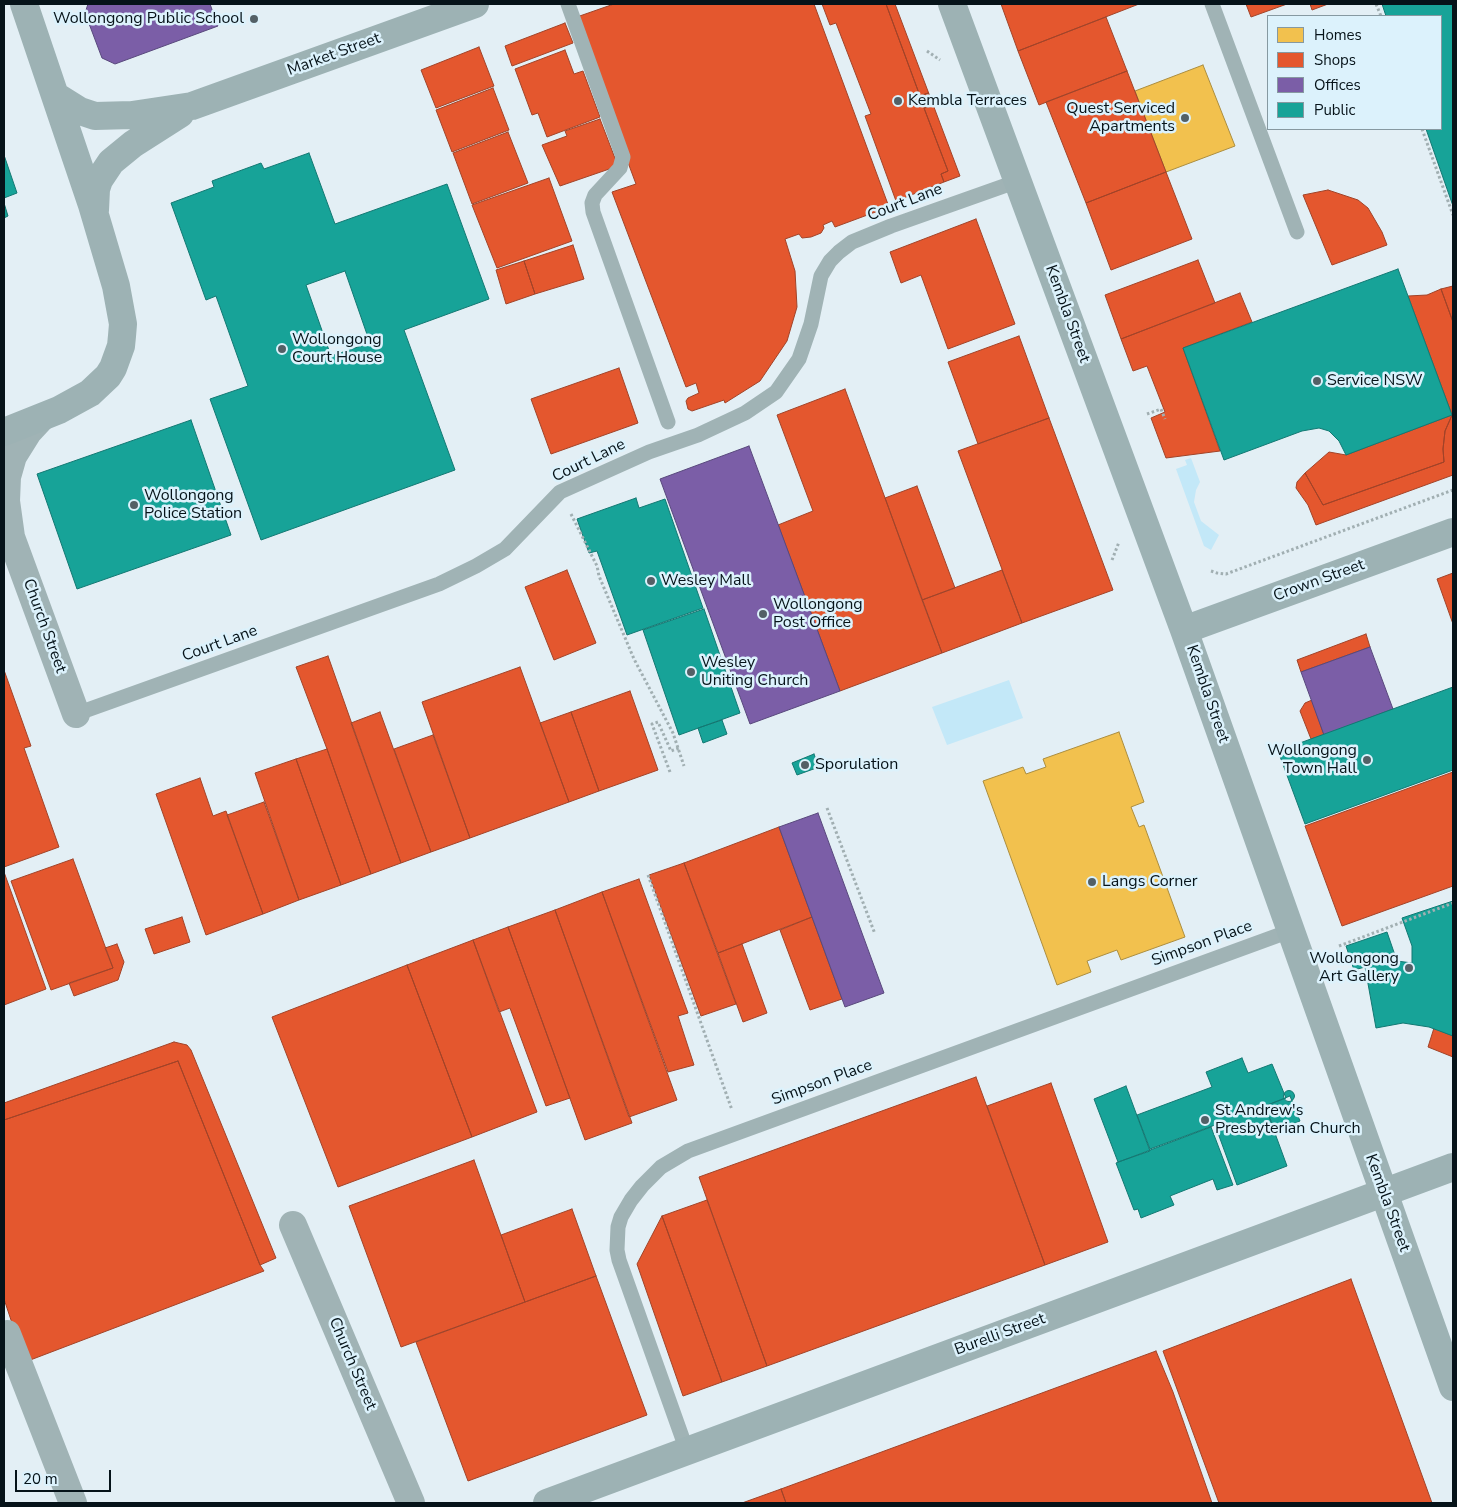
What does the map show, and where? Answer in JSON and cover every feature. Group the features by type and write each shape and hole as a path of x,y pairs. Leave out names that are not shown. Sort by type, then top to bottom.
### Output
{"main road":[{"name":"Market Street","path":"4,432 72,404 90,393 108,376 115,364 121,346 123,324 116,286 94,214 24,4"},
{"name":"Market Street","path":"56,96 80,111 95,116 132,115 192,106 475,4"},
{"name":"Kembla Street","path":"952,4 1184,630 1453,1388"},
{"name":"Market Street","path":"94,214 96,189 99,180 111,162 133,144 192,106"},
{"name":"Crown Street","path":"1184,630 1453,532"},
{"name":"Burelli Street","path":"547,1503 1453,1167"}],"street":[{"name":"Church Street","path":"41,418 19,444 9,465 6,486 7,532 76,714"},
{"name":"Church Street","path":"293,1224 411,1503"},
{"path":"4,1335 7,1334 73,1503"}],"lane":[{"path":"568,4 623,157 620,168 595,195 592,203 593,212 668,422"},
{"path":"1212,4 1297,232"},
{"name":"Court Lane","path":"76,714 439,584 476,566 505,549 560,492 649,452 698,435 745,413 776,392 799,359 811,324 821,276 830,261 852,242 891,226 1018,182"},
{"name":"Simpson Place","path":"687,1451 617,1250 618,1227 621,1217 631,1200 660,1167 688,1151 1290,931"}],"path":[{"path":"1422,130 1453,215"},
{"path":"1147,414 1161,408 1165,419"},
{"path":"1211,571 1226,574 1453,490"},
{"path":"560,492 597,566 599,576 634,659 673,732 684,766"},
{"path":"670,772 652,724 658,722 672,751 678,748"},
{"path":"827,808 874,934"},
{"path":"648,875 733,1112"},
{"path":"1339,946 1453,903"}],"shaded area":[{"path":"1191,458 1200,482 1196,490 1194,502 1201,521 1219,535 1211,550 1204,546 1176,469 1187,465 1185,460"},
{"path":"1009,680 1023,718 947,745 932,707"}],"building: Homes":[{"name":"Quest Serviced Apartments","path":"1203,65 1235,146 1166,172 1135,91"},
{"name":"Langs Corner","path":"1119,732 1144,802 1131,807 1139,827 1144,825 1185,937 1121,960 1117,950 1087,961 1091,972 1057,985 983,781 1023,767 1026,774 1046,767 1043,759"}],"building: Shops":[{"path":"614,4 814,4 889,207 835,227 832,221 823,225 824,228 821,233 811,237 802,238 799,234 785,239 795,271 797,307 787,341 760,381 725,403 724,400 692,411 688,409 686,401 688,398 699,393 696,383 686,387 612,192 636,184 574,18"},
{"name":"Kembla Terraces","path":"822,4 886,4 920,96 928,93 933,106 924,108 948,171 941,174 944,182 896,201 865,116 871,114 836,23 830,25"},
{"path":"886,4 895,4 960,176 944,182 941,174 948,171 924,108 933,106 928,93 920,96"},
{"path":"1001,4 1139,4 1018,51"},
{"path":"1246,4 1287,4 1251,17"},
{"path":"1310,4 1328,4 1312,10"},
{"path":"1106,17 1127,71 1039,105 1018,51"},
{"path":"565,23 573,43 512,66 505,46"},
{"path":"479,47 494,86 436,108 421,70"},
{"path":"565,50 574,74 583,71 600,117 547,137 538,113 532,115 515,69"},
{"path":"1127,71 1166,172 1086,203 1046,102"},
{"path":"493,88 509,130 452,152 436,110"},
{"path":"600,119 618,166 560,186 542,145 567,136 565,131"},
{"path":"508,132 528,183 472,204 453,153"},
{"path":"1166,172 1192,239 1111,270 1086,203"},
{"path":"549,178 572,241 497,268 472,205"},
{"path":"1328,190 1358,200 1368,208 1387,245 1332,265 1303,195"},
{"path":"976,219 1015,324 948,349 921,275 901,283 890,252"},
{"path":"573,245 584,279 535,294 524,261"},
{"path":"1198,260 1215,303 1121,339 1105,295"},
{"path":"524,261 535,294 506,304 496,270"},
{"path":"1453,286 1453,322 1441,289"},
{"path":"1441,289 1453,322 1452,415 1408,296 1427,295"},
{"path":"1240,293 1252,322 1183,348 1220,451 1166,458 1151,418 1165,412 1147,366 1133,371 1121,339"},
{"path":"1019,336 1049,418 978,444 948,362"},
{"path":"619,368 638,423 551,454 531,399"},
{"path":"845,389 942,653 840,691 778,525 813,511 777,415"},
{"path":"1453,413 1453,475 1316,525 1308,505 1296,488 1297,482 1305,473 1323,505 1444,462 1445,431"},
{"path":"1452,415 1445,431 1444,462 1323,505 1305,473 1329,452 1346,455"},
{"path":"1049,418 1113,590 1022,623 958,451"},
{"path":"917,486 955,588 922,600 885,498"},
{"path":"567,570 596,643 554,660 525,587"},
{"path":"1002,570 1022,623 942,653 922,600"},
{"path":"1453,573 1453,624 1437,579"},
{"path":"1366,634 1370,647 1301,672 1297,660"},
{"path":"328,656 401,863 371,874 296,667"},
{"path":"520,667 569,802 470,838 422,702"},
{"path":"4,670 31,746 24,748 59,847 4,867"},
{"path":"630,691 658,770 599,791 571,712"},
{"path":"1312,700 1324,735 1311,739 1300,711 1305,703"},
{"path":"380,712 431,852 401,863 351,723"},
{"path":"571,712 599,791 569,802 540,723"},
{"path":"433,735 470,838 431,852 394,749"},
{"path":"327,749 371,874 341,885 296,759"},
{"path":"296,759 341,885 299,900 255,773"},
{"path":"1453,772 1453,886 1342,926 1305,826"},
{"path":"200,778 213,816 226,811 263,914 206,935 156,794"},
{"path":"264,802 299,900 263,914 227,815"},
{"path":"779,827 812,917 718,953 684,863"},
{"path":"73,859 113,968 51,990 11,881"},
{"path":"684,863 736,1004 701,1016 649,875"},
{"path":"4,872 46,989 4,1005"},
{"path":"639,879 688,1013 678,1016 694,1065 668,1072 602,892"},
{"path":"602,892 677,1100 629,1117 555,910"},
{"path":"555,910 632,1123 585,1140 508,927"},
{"path":"182,917 190,942 154,954 145,929"},
{"path":"812,917 842,999 810,1010 780,930"},
{"path":"508,927 570,1098 546,1106 510,1008 499,1012 473,940"},
{"path":"473,940 537,1112 472,1137 407,965"},
{"path":"117,944 124,962 118,980 74,996 69,983 113,968 105,948"},
{"path":"742,944 767,1013 743,1022 718,953"},
{"path":"407,965 472,1137 338,1187 272,1017"},
{"path":"1434,1028 1453,1036 1453,1057 1428,1047"},
{"path":"174,1042 187,1045 191,1050 276,1258 260,1265 178,1061 4,1120 4,1103"},
{"path":"178,1061 264,1271 25,1362 4,1299 4,1120"},
{"path":"976,1077 1045,1265 767,1366 699,1177"},
{"path":"1051,1083 1108,1242 1045,1265 987,1106"},
{"path":"474,1160 525,1302 401,1347 349,1206"},
{"path":"707,1200 767,1366 722,1382 662,1216"},
{"path":"572,1209 596,1276 525,1302 501,1235"},
{"path":"662,1216 722,1382 683,1396 637,1264"},
{"path":"596,1276 647,1415 468,1481 416,1342"},
{"path":"1351,1279 1432,1503 1219,1503 1163,1351"},
{"path":"1156,1351 1173,1392 1212,1503 786,1503 781,1489"},
{"path":"781,1489 786,1503 742,1503"}],"building: Offices":[{"path":"88,4 210,4 218,26 115,64 102,58 85,13"},
{"path":"749,446 840,691 750,724 660,479"},
{"path":"1370,647 1393,709 1324,735 1301,672"},
{"path":"818,813 884,993 845,1007 779,827"}],"building: Public":[{"path":"1382,4 1453,4 1453,206 1426,130 1442,130 1442,15 1386,15"},
{"name":"Wollongong Court House","path":"309,153 335,224 447,184 489,299 404,330 455,470 261,540 210,399 248,386 216,296 206,300 171,203 214,187 212,181 261,163 264,169","holes":["345,271 370,343 331,356 306,285"]},
{"path":"4,155 17,193 4,198"},
{"path":"4,203 8,216 4,218"},
{"name":"Service NSW","path":"1398,269 1452,415 1346,455 1339,441 1329,431 1319,428 1302,431 1224,460 1183,348"},
{"name":"Wollongong Police Station","path":"191,420 231,535 77,589 37,474"},
{"name":"Wesley Mall","path":"636,498 639,508 665,499 703,608 627,635 597,551 589,553 577,519"},
{"name":"Wesley Uniting Church","path":"704,609 740,713 679,735 643,630"},
{"name":"Wollongong Town Hall","path":"1453,687 1453,770 1305,824 1278,751"},
{"path":"722,720 727,734 703,743 698,728"},
{"name":"Sporulation","path":"814,754 819,767 797,775 792,763"},
{"name":"Wollongong Art Gallery","path":"1453,901 1453,1036 1429,1027 1403,1023 1376,1028 1365,967 1354,970 1346,946 1387,932 1397,961 1412,963 1412,946 1402,918"},
{"name":"St Andrew's Presbyterian Church","path":"1242,1058 1248,1073 1272,1064 1286,1098 1265,1106 1287,1166 1237,1185 1215,1125 1150,1149 1137,1115 1212,1087 1206,1072"},
{"path":"1126,1086 1150,1151 1118,1162 1094,1099"},
{"path":"1289,1090 1295,1096 1289,1102 1283,1096"},
{"path":"1290,1096 1300,1121 1275,1131 1265,1106"},
{"path":"1211,1127 1233,1185 1217,1190 1213,1179 1170,1196 1174,1205 1141,1218 1138,1209 1134,1210 1116,1163"}],"place":[{"name":"Wollongong Public School","path":"254,19"},
{"name":"Kembla Terraces","path":"898,101"},
{"name":"Quest Serviced Apartments","path":"1185,118"},
{"name":"Wollongong Court House","path":"282,349"},
{"name":"Service NSW","path":"1317,381"},
{"name":"Wollongong Police Station","path":"134,505"},
{"name":"Wesley Mall","path":"651,581"},
{"name":"Wollongong Post Office","path":"763,614"},
{"name":"Wesley Uniting Church","path":"691,672"},
{"name":"Wollongong Town Hall","path":"1367,760"},
{"name":"Sporulation","path":"805,765"},
{"name":"Langs Corner","path":"1092,882"},
{"name":"Wollongong Art Gallery","path":"1409,968"},
{"name":"St Andrew's Presbyterian Church","path":"1205,1120"}]}
